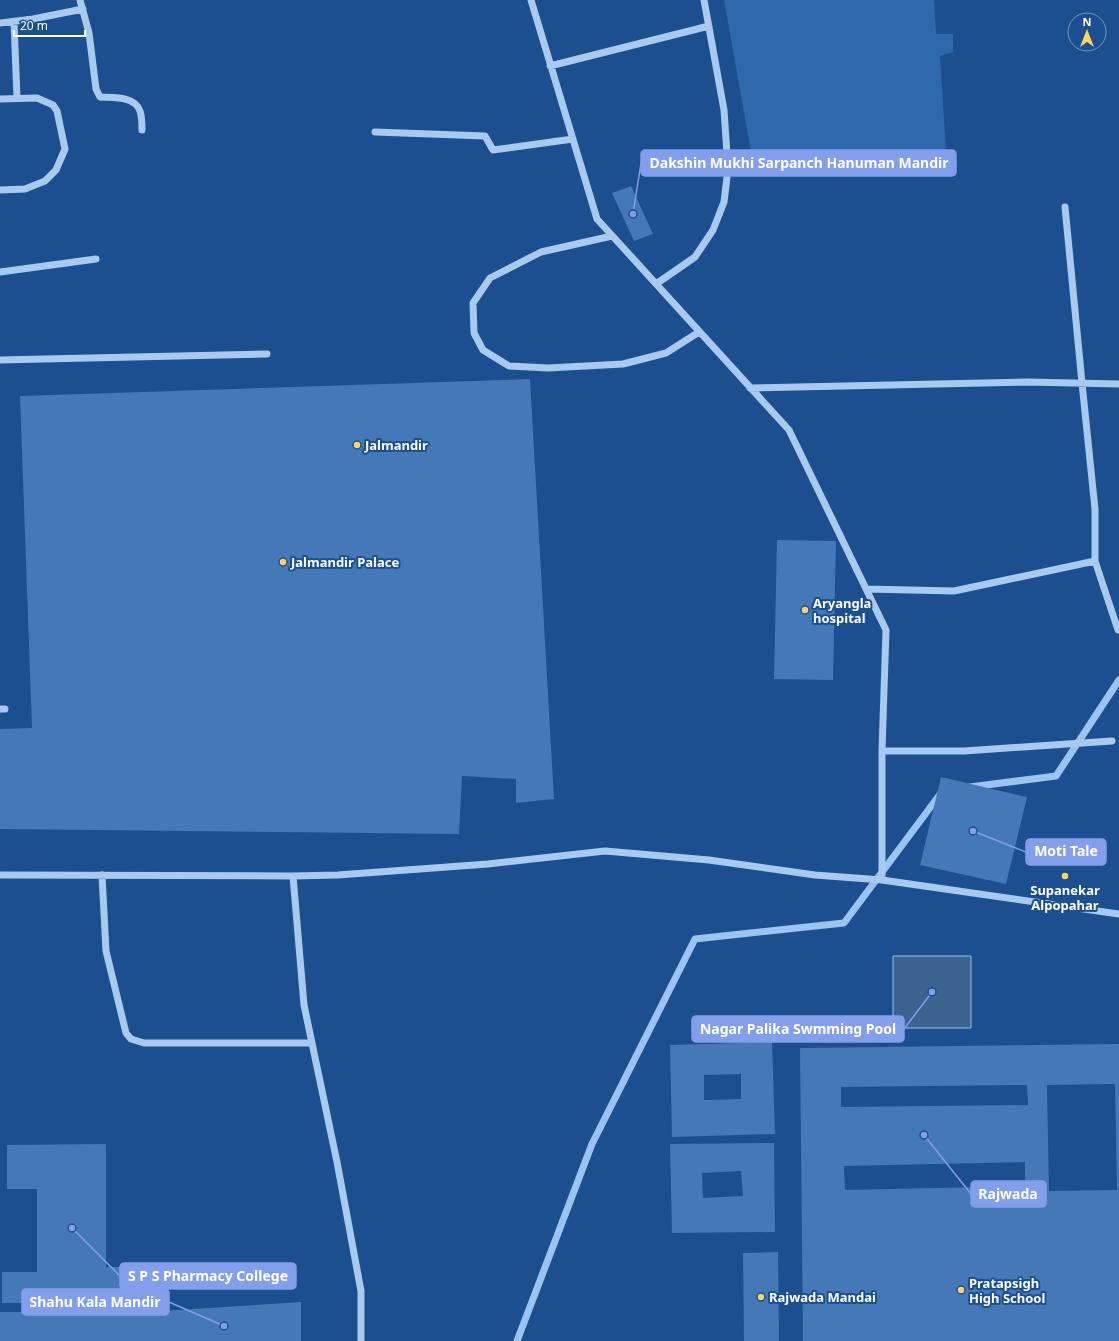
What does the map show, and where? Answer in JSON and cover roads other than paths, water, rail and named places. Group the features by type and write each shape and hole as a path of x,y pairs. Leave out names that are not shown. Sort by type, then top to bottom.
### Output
{"street":[{"path":"80,0 89,34 96,89 100,97 127,99 137,104 141,112 142,130"},
{"path":"531,0 597,218 789,430 886,630 882,751 882,880"},
{"path":"656,284 695,257 713,230 724,202 728,169 724,110 704,0"},
{"path":"0,23 14,22 83,9"},
{"path":"14,22 16,98"},
{"path":"550,66 708,26"},
{"path":"0,99 37,98 53,105 57,111 65,150 56,170 45,181 25,189 0,190"},
{"path":"375,132 485,136 493,150 573,139"},
{"path":"1065,207 1095,509 1095,561 1118,630"},
{"path":"612,236 541,252 490,278 473,302 474,333 483,350 509,366 548,368 623,364 666,353 700,332"},
{"path":"0,272 96,259"},
{"path":"0,360 267,354"},
{"path":"750,388 1027,382 1119,384"},
{"path":"866,588 954,591 1095,561"},
{"path":"882,751 964,751 1112,741"},
{"path":"0,875 338,875 488,864 605,851 708,860 815,875 882,880 1119,914"},
{"path":"102,875 106,951 126,1033 131,1040 144,1043 312,1043"},
{"path":"293,876 304,1005 337,1162 361,1291 361,1341"}],"waterway":[{"path":"970,787 1056,776 1119,680"},
{"path":"517,1341 592,1144 695,939 844,923 941,793"}],"place":[{"name":"Dakshin Mukhi Sarpanch Hanuman Mandir","path":"633,214"},
{"name":"Jalmandir","path":"357,445"},
{"name":"Jalmandir Palace","path":"283,562"},
{"name":"Aryangla hospital","path":"805,610"},
{"name":"Moti Tale","path":"973,831"},
{"name":"Supanekar Alpopahar","path":"1065,876"},
{"name":"Nagar Palika Swmming Pool","path":"932,992"},
{"name":"Rajwada","path":"924,1135"},
{"name":"S P S Pharmacy College","path":"72,1228"},
{"name":"Pratapsigh High School","path":"961,1290"},
{"name":"Rajwada Mandai","path":"761,1297"},
{"name":"Shahu Kala Mandir","path":"224,1326"}]}
